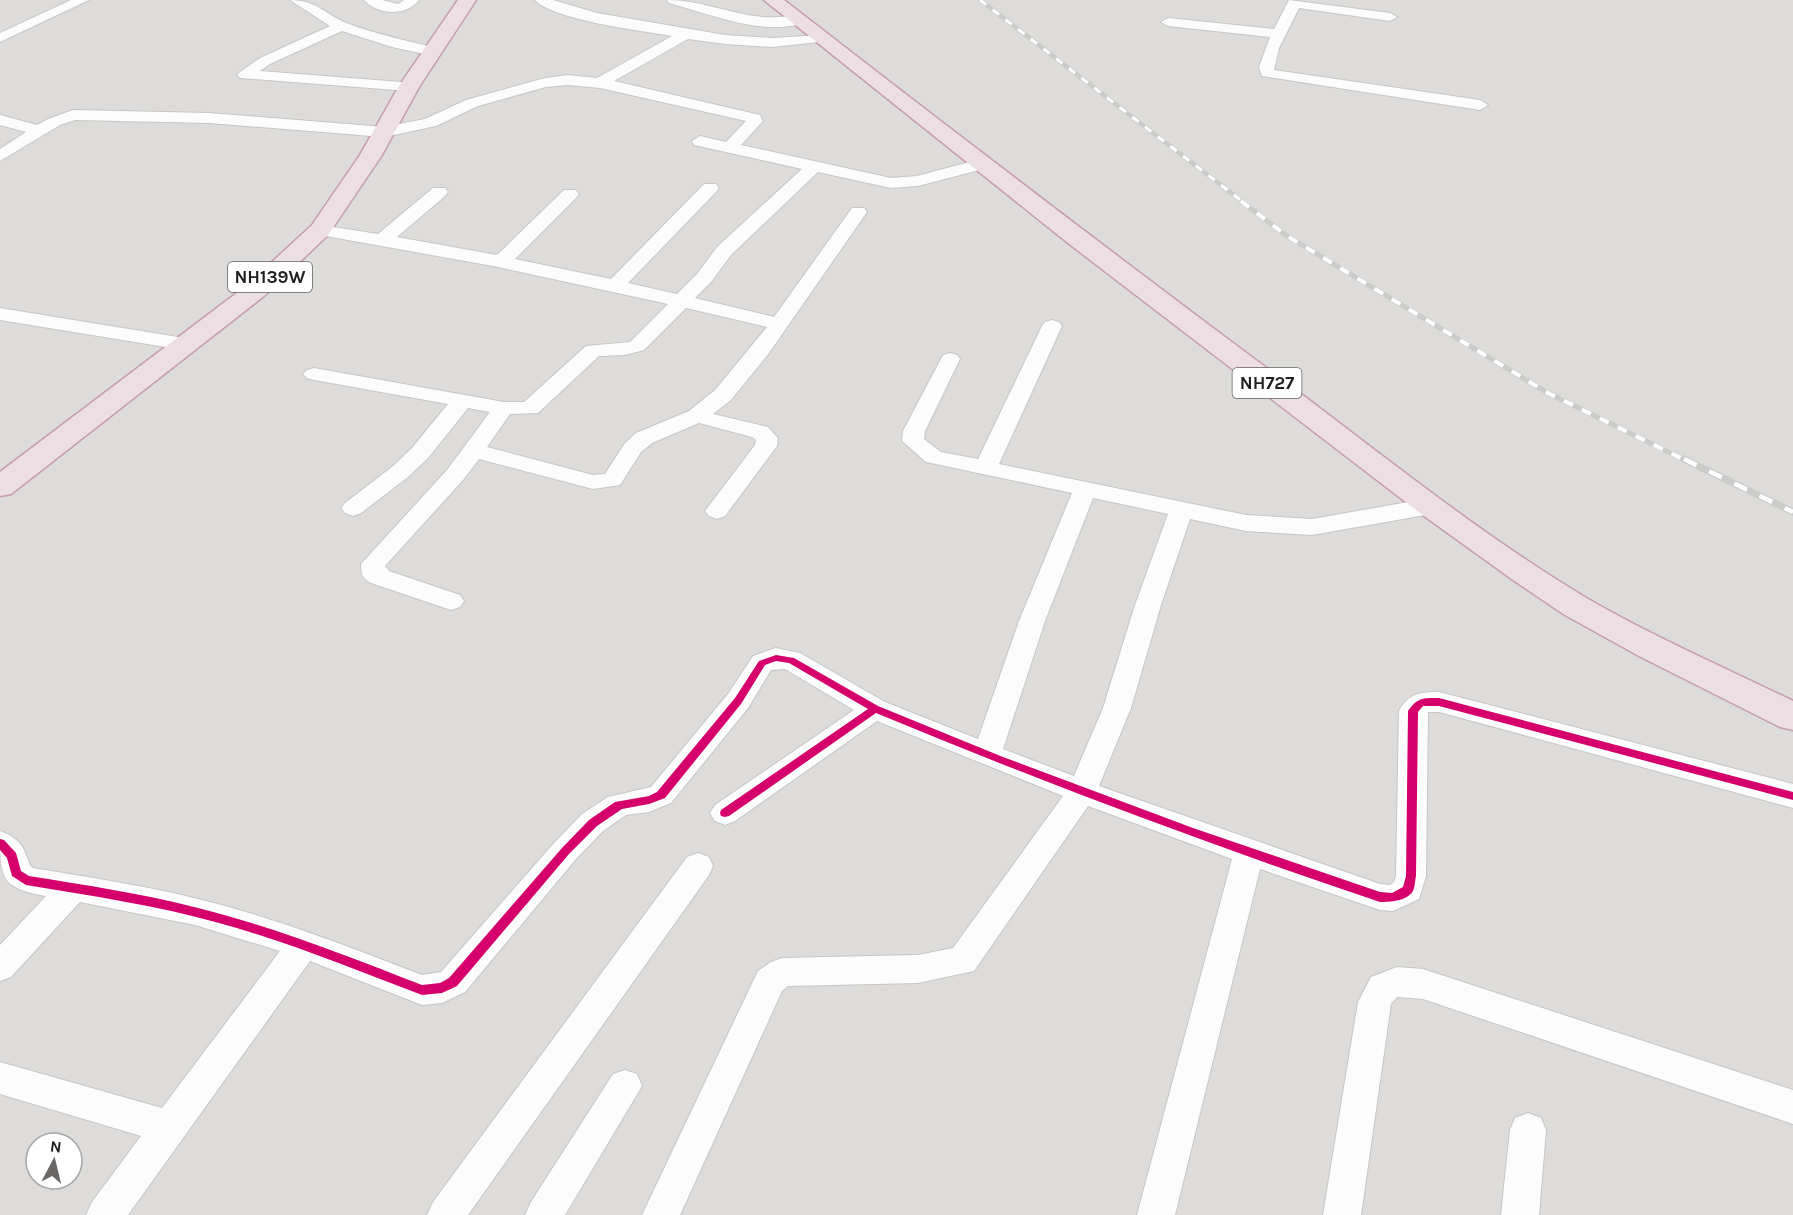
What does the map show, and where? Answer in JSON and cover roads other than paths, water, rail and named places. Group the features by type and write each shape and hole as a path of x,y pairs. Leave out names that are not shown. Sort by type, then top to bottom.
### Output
{"highway":[{"name":"NH139W","path":"0,487 255,291 320,230 384,132 409,86 434,52 466,0"},
{"name":"NH727","path":"773,0 796,21 981,164 1431,506 1577,607 1651,647 1793,717"}],"street":[{"path":"0,38 82,0"},
{"path":"297,0 341,26 380,39 434,52"},
{"path":"371,0 395,8 404,8 412,0"},
{"path":"542,0 580,14 684,35 768,44 819,38"},
{"path":"674,0 766,22 796,21"},
{"path":"1390,17 1295,2 1266,68 1267,73 1480,105"},
{"path":"1168,22 1280,34"},
{"path":"341,26 265,61 249,70 245,75 409,86"},
{"path":"600,83 684,35"},
{"path":"0,156 60,118 73,115 208,118 384,132 430,123 472,103 545,82 568,80 600,83 754,118 755,121 730,147"},
{"path":"0,120 39,131"},
{"path":"700,141 900,183 981,164"},
{"path":"314,374 504,408 522,409 536,404 593,350 625,349 637,346 711,270 724,251 816,165"},
{"path":"614,287 711,188"},
{"path":"383,239 439,192"},
{"path":"500,262 570,194"},
{"path":"473,450 593,482 607,482 616,476 633,448 644,438 697,416 737,380 858,212"},
{"path":"320,230 383,239 500,262 779,324"},
{"path":"0,314 184,344"},
{"path":"985,469 1052,326"},
{"path":"950,359 914,431 913,441 933,457 1246,523 1283,527 1312,527 1431,506"},
{"path":"353,508 400,472 420,453 462,401"},
{"path":"451,601 380,577 373,573 373,564 454,475 504,408"},
{"path":"697,416 760,432 767,438 766,446 717,511"},
{"path":"987,756 1006,690 1037,602 1085,490"},
{"path":"661,1215 770,981 782,972 918,969 963,961 1082,792 1117,708 1148,605 1181,510"},
{"path":"0,843 12,856 16,873 26,880 198,912 304,944 422,990 442,988 453,982 565,852 589,828 621,805 647,802 662,795 738,701 762,663 776,658 792,660 875,709 987,756 1249,854 1380,897 1393,898 1408,890 1411,876 1413,711 1421,702 1439,702 1793,796"},
{"path":"725,813 875,709"},
{"path":"1156,1215 1249,854"},
{"path":"446,1215 698,866"},
{"path":"0,967 74,888"},
{"path":"105,1215 304,944"},
{"path":"1342,1215 1375,1002 1383,987 1397,982 1423,984 1793,1107"},
{"path":"0,1078 170,1128"},
{"path":"544,1215 625,1086"},
{"path":"1520,1215 1528,1130"}],"railway":[{"path":"980,0 1243,202"},
{"path":"1241,201 1287,236 1548,393 1687,461"},
{"path":"1684,459 1793,512"}]}
